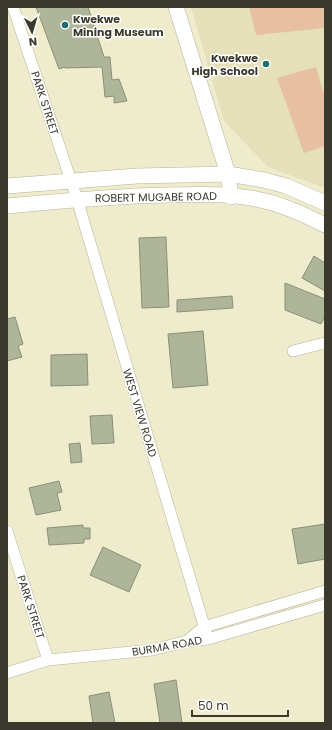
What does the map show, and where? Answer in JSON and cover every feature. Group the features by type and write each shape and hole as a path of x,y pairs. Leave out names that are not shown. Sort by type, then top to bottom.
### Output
{"main road":[{"path":"176,7 228,174 230,197"},
{"name":"ROBERT MUGABE ROAD","path":"7,186 70,181 228,174 264,180 286,186 325,203"},
{"name":"ROBERT MUGABE ROAD","path":"7,206 77,199 189,195 230,197 268,202 290,209 325,225"}],"street":[{"name":"PARK STREET","path":"14,7 77,199"},
{"name":"WEST VIEW ROAD","path":"77,199 208,639"},
{"path":"293,351 325,343"},
{"name":"PARK STREET","path":"7,531 48,660"},
{"path":"187,641 204,627 325,591"},
{"name":"BURMA ROAD","path":"7,673 48,660 152,650 187,641 208,639 325,606"}],"shaded area":[{"name":"Kwekwe High School","path":"191,7 325,7 325,188 268,167 224,121"},
{"path":"249,7 325,7 325,28 256,35"},
{"path":"316,67 325,98 325,146 304,153 277,78"}],"building":[{"path":"36,7 88,7 104,57 110,57 112,80 119,79 127,101 114,103 114,96 105,97 102,67 65,67 59,69"},
{"path":"166,237 169,307 142,308 139,238"},
{"path":"314,256 325,263 325,291 302,278"},
{"path":"285,283 325,299 325,316 321,324 285,310"},
{"path":"232,296 233,308 177,312 177,300"},
{"path":"15,317 23,344 18,346 22,357 7,361 7,319"},
{"path":"203,331 208,385 173,388 168,334"},
{"path":"87,354 88,385 51,386 51,355"},
{"path":"112,415 114,443 92,444 90,416"},
{"path":"80,443 82,462 71,463 69,444"},
{"path":"59,481 62,492 57,493 61,510 36,515 29,488"},
{"path":"325,524 325,559 298,564 292,529"},
{"path":"83,525 83,528 90,528 90,539 84,539 84,543 49,545 47,528"},
{"path":"103,547 141,565 129,592 90,575"},
{"path":"176,680 182,723 160,723 154,684"},
{"path":"109,692 115,723 93,723 89,696"}],"place":[{"name":"Kwekwe Mining Museum","path":"65,25"},
{"name":"Kwekwe High School","path":"266,64"}]}
